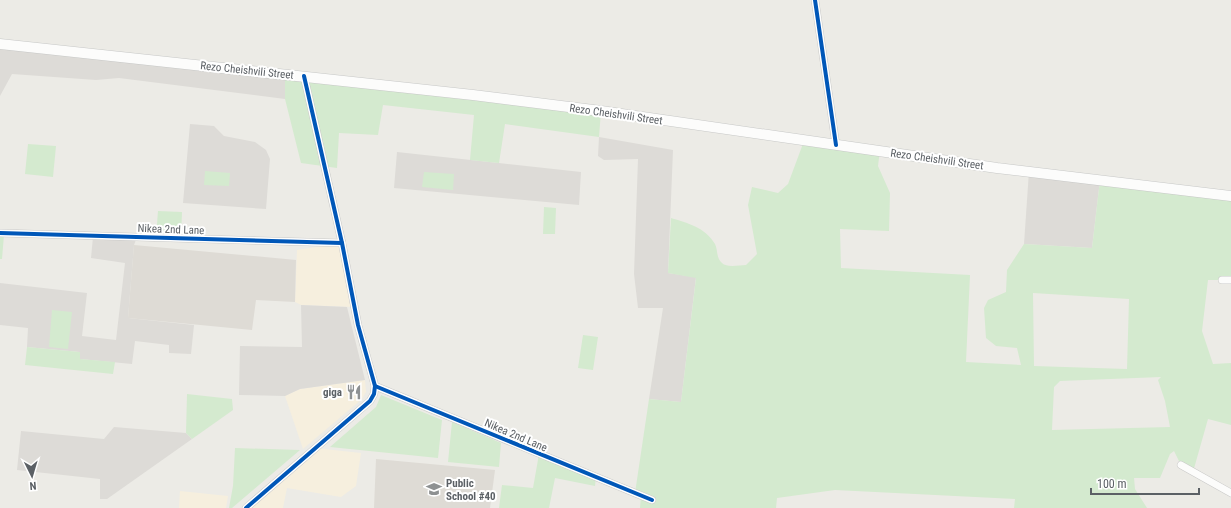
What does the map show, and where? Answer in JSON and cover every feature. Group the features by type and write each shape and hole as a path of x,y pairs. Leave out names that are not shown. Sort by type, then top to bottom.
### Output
{"main road":[{"name":"Rezo Cheishvili Street","path":"0,44 304,76 601,111 997,168 1231,196"}],"street":[{"path":"815,0 836,145"},
{"path":"246,508 304,456 370,401 374,394 375,386 358,325 342,243 304,76"},
{"name":"Nikea 2nd Lane","path":"0,233 342,243"},
{"path":"1222,280 1231,280"},
{"name":"Nikea 2nd Lane","path":"375,386 652,500"},
{"path":"1181,465 1231,493"}],"shaded area":[{"path":"0,49 285,75 285,99 119,78 96,80 12,74 0,96"},
{"path":"190,124 214,126 224,136 255,142 266,150 270,159 266,209 183,203"},
{"path":"599,137 673,150 668,273 696,277 681,402 649,399 663,308 638,308 634,274 638,159 604,160 598,156"},
{"path":"397,152 581,172 579,205 394,188"},
{"path":"1029,171 1100,180 1092,248 1024,244"},
{"path":"93,237 137,237 134,245 128,318 194,325 191,354 169,353 169,345 135,341 132,364 80,359 80,352 27,347 28,328 0,325 0,283 87,293 82,336 116,340 125,263 91,258"},
{"path":"342,243 355,307 301,305 295,302 297,250"},
{"path":"134,245 296,260 295,302 256,300 252,330 128,318"},
{"path":"301,305 347,307 365,380 300,389 285,396 239,395 240,346 302,347"},
{"path":"365,380 366,392 362,399 303,449 285,396 300,389"},
{"path":"114,427 186,433 192,439 107,499 100,499 100,479 17,470 21,431 104,439"},
{"path":"315,448 361,453 356,486 341,497 287,488 283,508 246,508"},
{"name":"Public School #40","path":"376,459 495,470 490,508 374,508"},
{"path":"180,491 228,496 226,508 179,508"}],"green space":[{"path":"285,75 601,111 599,137 505,124 499,163 470,160 474,115 383,105 378,135 339,133 337,168 301,163 285,99"},
{"path":"804,141 880,150 878,166 890,193 889,231 840,229 841,268 970,275 966,362 1021,365 1017,348 996,346 986,338 984,308 988,300 1006,292 1007,270 1024,244 1092,248 1100,180 1229,196 1231,202 1231,280 1208,280 1202,331 1213,364 1231,363 1231,425 1208,419 1193,472 1181,465 1174,451 1170,454 1160,478 1134,478 1135,489 1147,508 1014,508 1015,499 835,490 777,498 776,508 640,508 641,495 635,493 649,399 681,402 696,278 668,273 671,218 695,226 706,233 715,244 719,259 724,265 746,265 757,254 748,205 752,187 778,193 788,184","holes":["1033,293 1129,299 1127,369 1034,366","1161,377 1158,380 1165,401 1170,427 1052,430 1054,387 1060,381"]},
{"path":"28,144 56,146 53,177 25,174"},
{"path":"205,171 230,173 229,186 204,185"},
{"path":"424,172 454,174 453,190 422,187"},
{"path":"544,207 556,208 555,234 543,234"},
{"path":"158,211 182,212 181,239 156,237"},
{"path":"0,233 4,235 2,259 0,259"},
{"path":"52,310 72,312 68,349 49,347"},
{"path":"583,335 598,337 593,370 578,368"},
{"path":"27,347 80,352 80,359 115,362 113,374 25,365"},
{"path":"187,394 232,399 233,410 192,439 186,433"},
{"path":"381,395 442,420 438,458 330,447 376,407"},
{"path":"452,422 501,443 499,467 448,462"},
{"path":"235,448 300,450 232,508 229,508 233,486"},
{"path":"539,454 596,477 595,486 555,478 549,508 499,508 502,485 533,488"}],"cycle path":[{"path":"815,0 836,145"},
{"path":"246,508 370,401 374,394 375,386 358,325 342,243 304,76"},
{"path":"0,233 342,243"},
{"path":"375,386 652,500"}],"place":[{"name":"giga","path":"354,392"},
{"name":"Public School #40","path":"434,489"}]}
